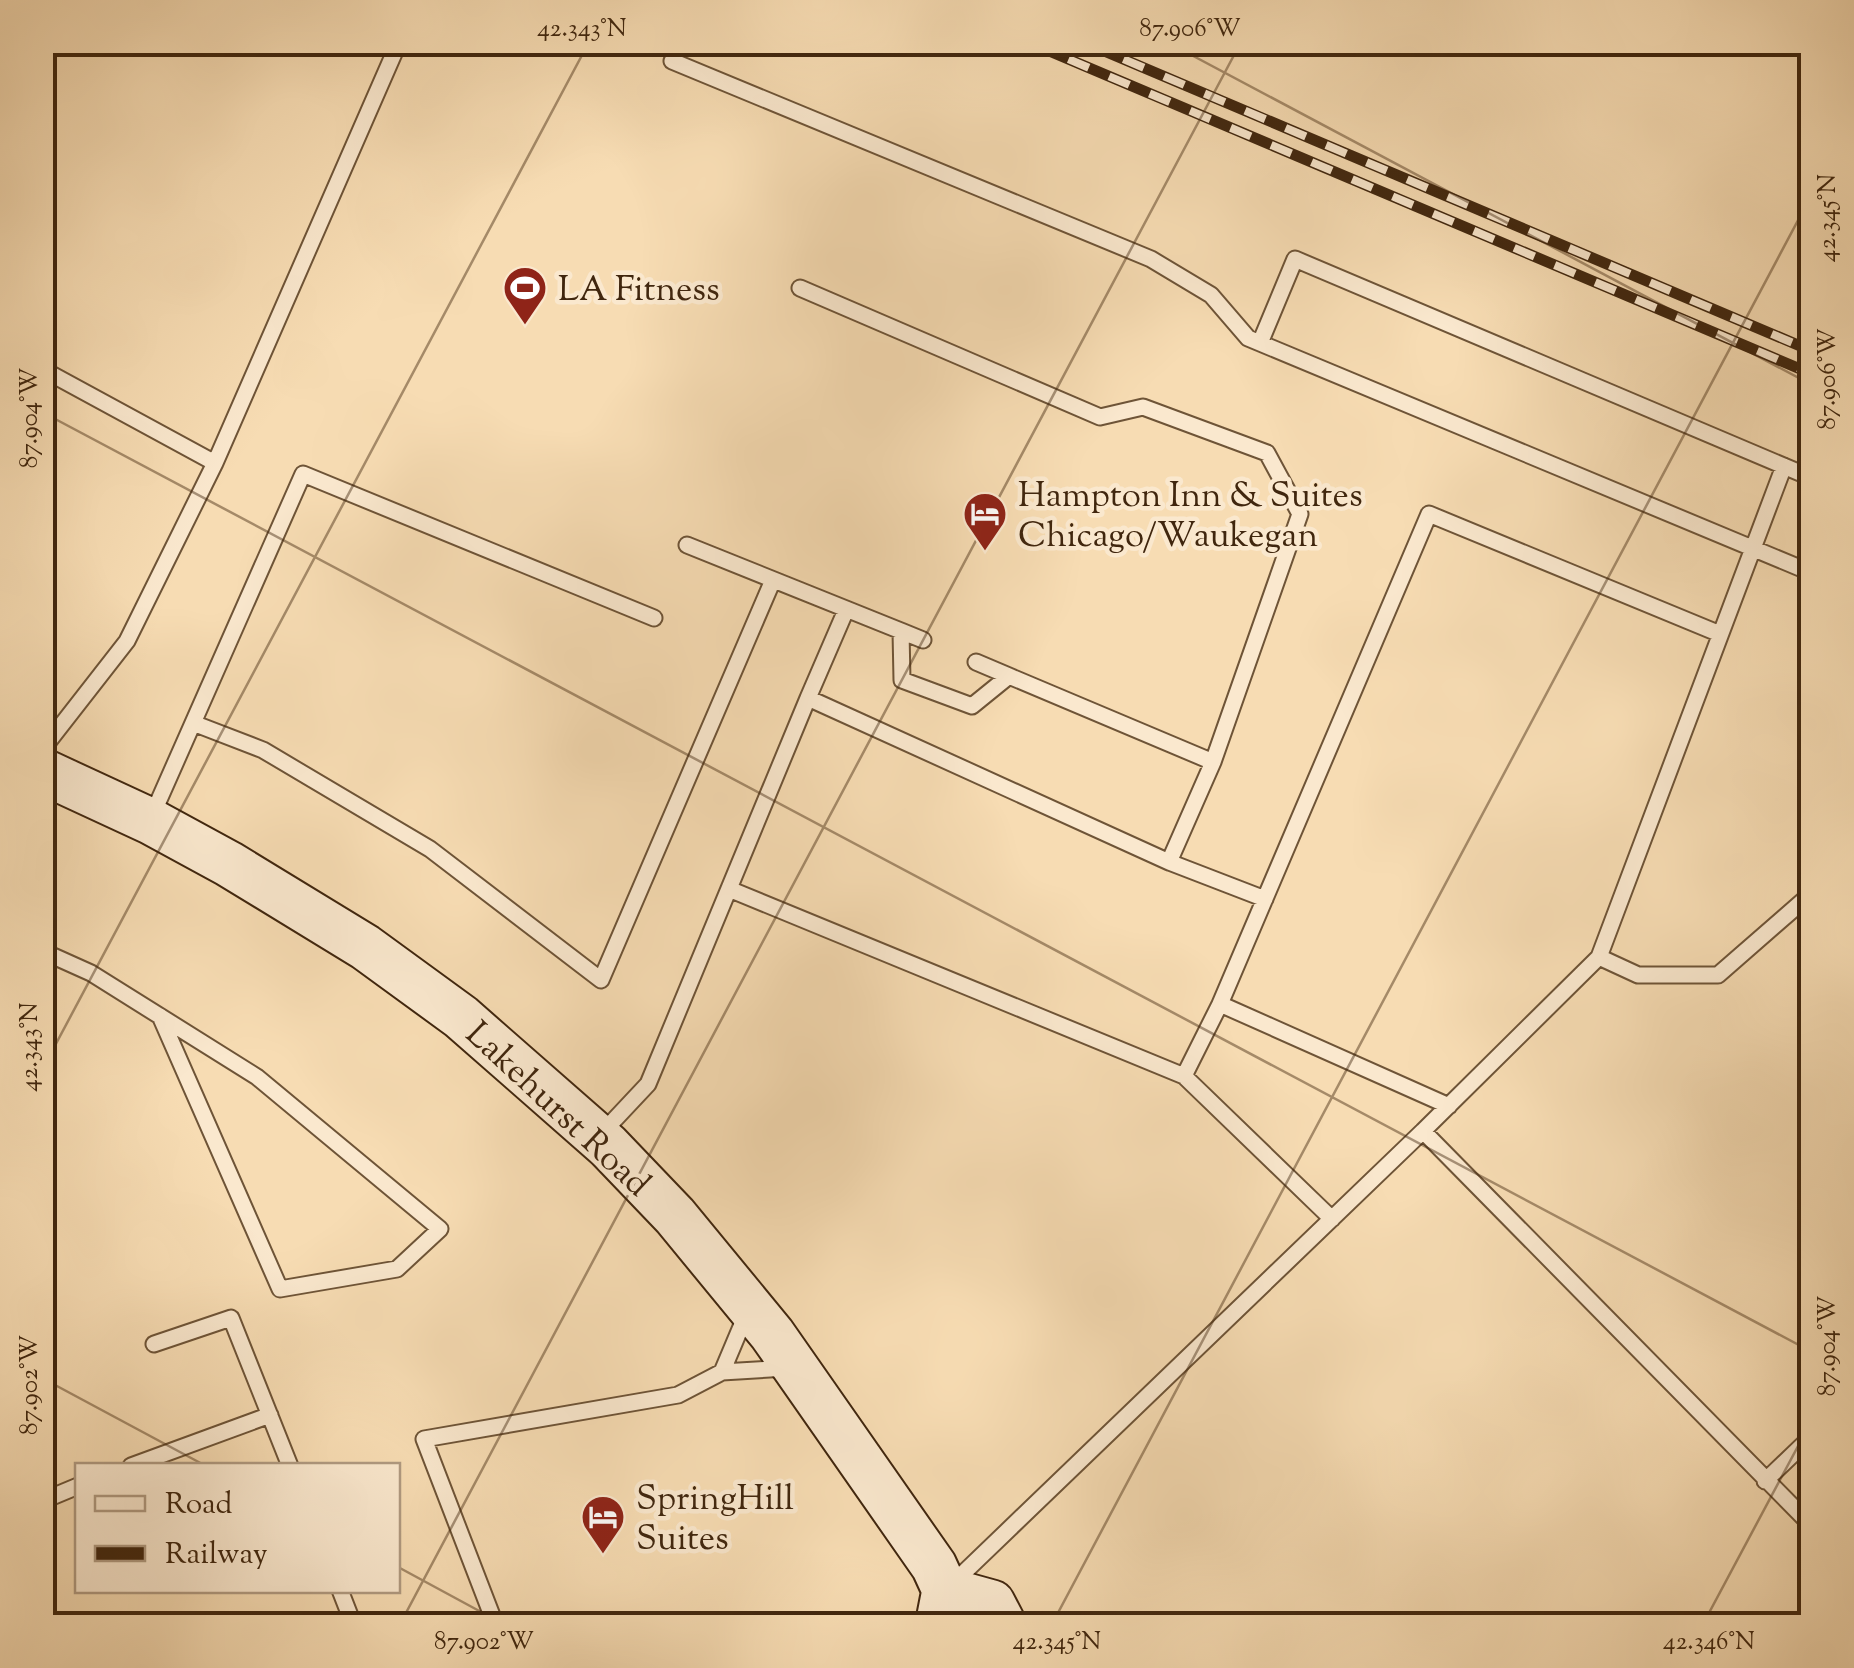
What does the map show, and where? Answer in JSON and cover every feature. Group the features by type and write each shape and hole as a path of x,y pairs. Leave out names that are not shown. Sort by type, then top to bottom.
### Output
{"street":[{"name":"Lakehurst Road","path":"42,771 150,821 365,946 461,1018 598,1137 674,1216 796,1367 934,1566 942,1608"},
{"path":"942,1608 992,1602 1004,1626"}],"lane":[{"path":"42,750 127,641 215,463 399,42"},
{"path":"672,61 1151,259 1211,295 1248,338 1812,573"},
{"path":"1260,343 1295,260 1812,478"},
{"path":"800,288 1100,418 1143,407 1267,452 1300,514 1213,762 1169,862"},
{"path":"42,369 215,463"},
{"path":"942,1608 1599,957 1784,466"},
{"path":"150,821 303,474 654,618"},
{"path":"1184,1076 1220,1004 1429,514 1720,634"},
{"path":"686,545 923,640"},
{"path":"193,723 263,750 430,849 601,980 773,580"},
{"path":"598,1137 648,1084 846,610"},
{"path":"901,631 902,680 972,706 1010,676"},
{"path":"976,662 1213,762"},
{"path":"808,698 1169,862 1265,899"},
{"path":"728,889 1184,1076 1332,1219"},
{"path":"1599,957 1638,975 1718,975 1812,893"},
{"path":"42,951 91,973 160,1016 257,1077 440,1228 397,1269 280,1290 160,1016"},
{"path":"1220,1004 1448,1106"},
{"path":"1423,1132 1812,1526"},
{"path":"722,1372 750,1307"},
{"path":"154,1344 231,1318 289,1463"},
{"path":"496,1626 424,1439 678,1395 722,1372 796,1367"},
{"path":"139,1463 270,1415"},
{"path":"1765,1481 1812,1436"},
{"path":"42,1501 75,1487"},
{"path":"341,1593 354,1626"},
{"path":"1806,1626 1812,1614"}],"railway":[{"path":"1028,42 1812,374"},
{"path":"1083,42 1812,351"}],"place":[{"name":"LA Fitness","path":"525,326"},
{"name":"Hampton Inn & Suites Chicago/Waukegan","path":"985,552"},
{"name":"SpringHill Suites","path":"603,1555"}]}
